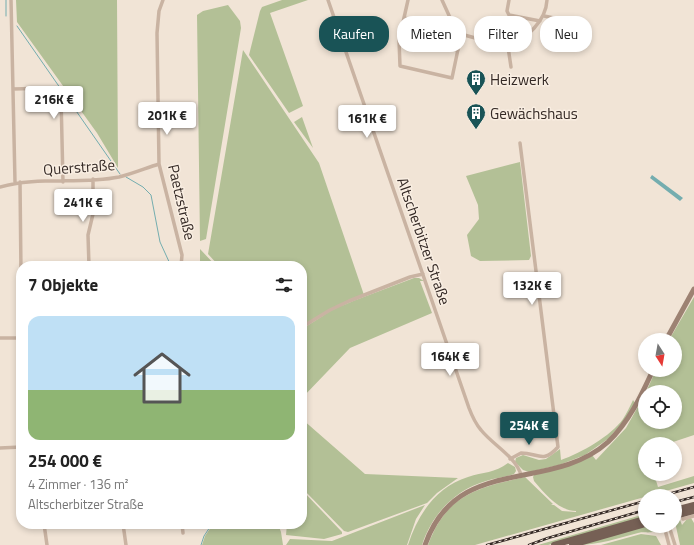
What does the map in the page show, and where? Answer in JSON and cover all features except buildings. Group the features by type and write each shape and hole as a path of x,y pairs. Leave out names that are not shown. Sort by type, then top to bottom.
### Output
{"main road":[{"path":"682,508 694,504"},
{"path":"682,514 694,511"},
{"path":"554,545 638,521"},
{"path":"572,545 638,526"}],"street":[{"path":"11,0 15,182"},
{"name":"Paetzstraße","path":"162,0 159,11 157,34 159,164 182,255 181,261"},
{"name":"Altscherbitzer Straße","path":"328,0 474,422 519,469 521,475"},
{"path":"404,16 408,0"},
{"path":"442,0 449,16"},
{"path":"509,0 507,11 509,15 540,21"},
{"path":"544,16 547,0"},
{"path":"532,29 540,21"},
{"path":"399,52 400,66 452,78 458,52"},
{"path":"509,52 511,67"},
{"path":"13,89 52,88 57,90 61,97 63,182"},
{"path":"510,459 520,453 541,458 546,457 552,454 558,447 520,143"},
{"name":"Querstraße","path":"0,187 15,182 63,182 118,177 159,164"},
{"path":"89,261 88,235 93,214 93,179"},
{"path":"20,182 21,261"},
{"path":"307,324 330,310 349,301 422,274"},
{"path":"670,333 694,289"},
{"path":"0,338 16,338"},
{"path":"425,545 436,521 457,499 482,484 561,466 586,456 607,442 623,425 637,403 650,377"},
{"path":"0,448 16,447"},
{"path":"683,519 694,516"},
{"path":"45,529 47,545"},
{"path":"124,529 126,545"},
{"path":"183,529 183,533"},
{"path":"666,533 670,545"},
{"path":"671,533 675,545"}],"green space":[{"path":"16,0 117,0 118,168 97,133 17,22"},
{"path":"282,0 308,0 270,13 303,106 289,113 249,55 262,7"},
{"path":"228,5 240,21 241,28 206,239 200,241 197,15 203,11"},
{"path":"243,50 319,163 364,295 307,324 307,261 214,261 208,254"},
{"path":"302,117 313,148 294,122"},
{"path":"520,162 531,256 529,260 480,261 471,256 467,235 479,219 478,205 466,176"},
{"path":"200,249 211,261 200,261"},
{"path":"414,278 419,278 424,281 420,281 432,313 350,348 307,393 307,326 329,312 353,301"},
{"path":"694,297 694,435 682,439 682,437 638,437 638,481 656,481 658,487 682,481 682,480 694,476 694,483 673,489 638,489 638,499 475,545 428,545 444,514 454,504 478,490 525,477 553,504 551,505 554,505 562,511 576,512 564,508 553,501 534,481 534,475 592,455 596,460 626,428 638,407 638,429 682,429 682,385 649,385 653,377 682,377 682,333 673,333"},
{"path":"633,400 635,403 623,422 608,439 585,455 559,465 529,472 523,470 515,462 516,458 523,455 539,460 546,459 560,449 561,460 577,453 611,432 624,417"},
{"path":"307,423 365,474 458,478 437,493 427,503 348,532 344,531 307,493"},
{"path":"508,463 515,467 516,471 514,474 486,481 464,490 438,514 426,534 422,545 408,545 423,512 447,487 468,477 494,471"},
{"path":"307,495 342,532 342,534 324,539 286,535 287,529 307,529"},
{"path":"425,505 416,519 407,545 286,545 290,539 332,541"},
{"path":"638,516 638,519 548,545 538,545"},
{"path":"691,518 694,523 694,545 680,545 677,533 682,533 682,525 687,519"},
{"path":"638,528 638,533 601,543 577,545"},
{"path":"210,529 280,529 283,545 202,545"},
{"path":"641,534 656,536 661,545 601,545"}],"water":[{"path":"652,175 683,198 680,201 650,178"}],"waterway":[{"path":"6,0 6,16"},
{"path":"17,26 120,174"},
{"path":"126,177 143,187 151,195 160,242 169,261"},
{"path":"201,545 209,529"}],"railway":[{"path":"682,490 694,487"},
{"path":"682,500 694,497"},
{"path":"487,545 638,503"},
{"path":"529,545 638,512"}],"place":[{"name":"Heizwerk","path":"476,96"},
{"name":"Gewächshaus","path":"476,130"}]}
